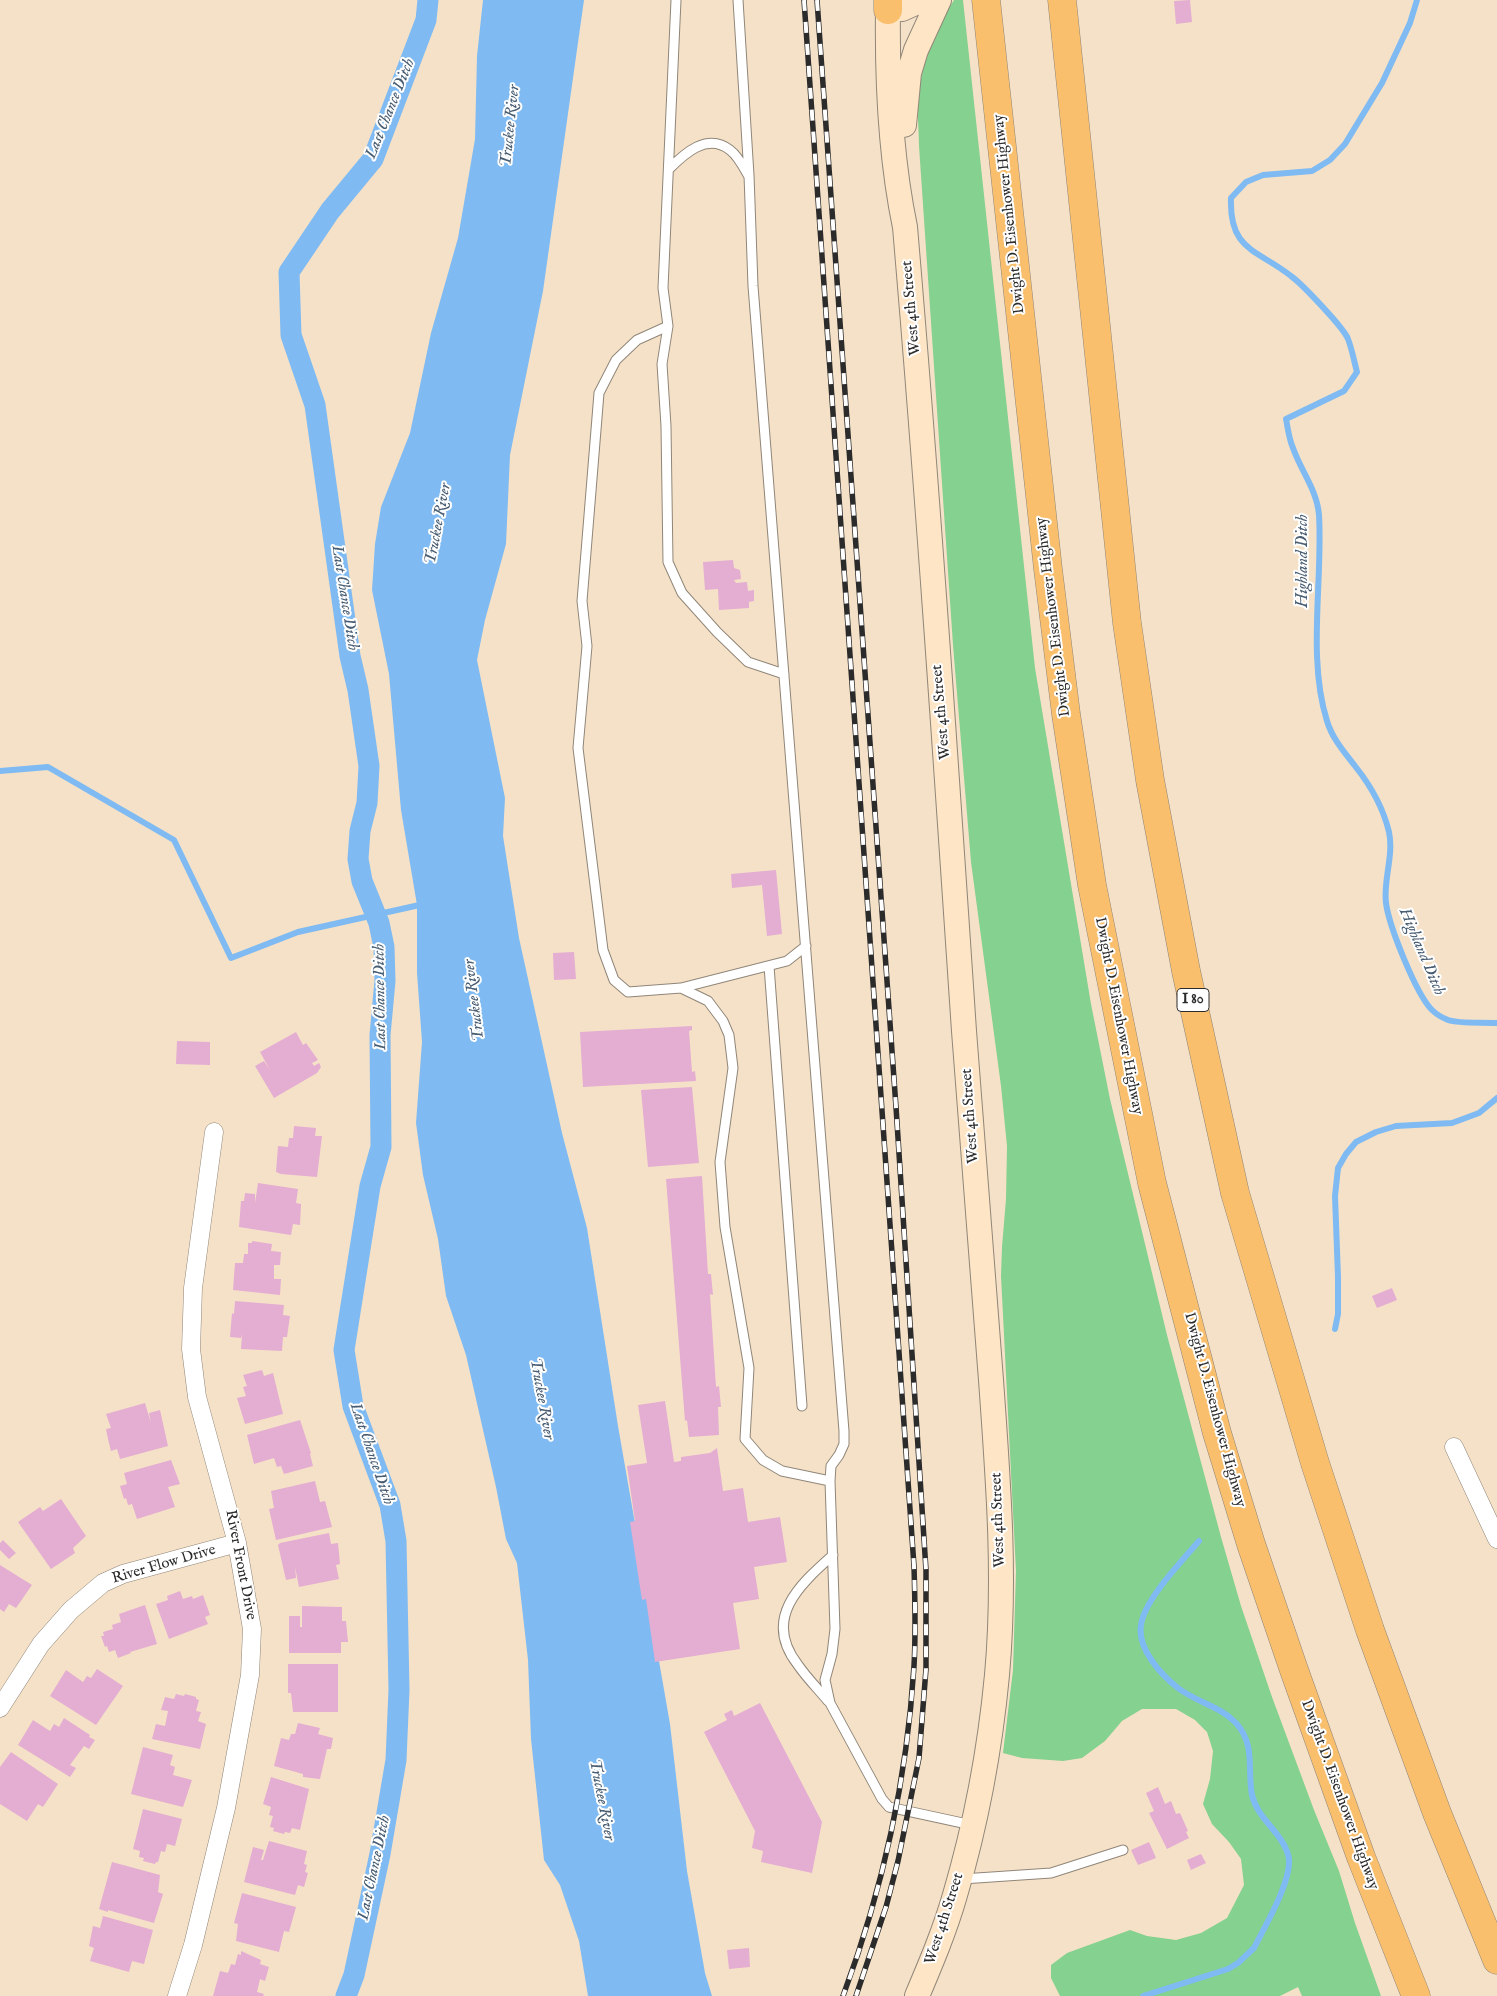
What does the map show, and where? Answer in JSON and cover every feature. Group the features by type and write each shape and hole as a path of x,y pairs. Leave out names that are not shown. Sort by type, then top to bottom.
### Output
{"highway":[{"name":"Dwight D. Eisenhower Highway","path":"986,0 1046,559 1066,714 1092,885 1152,1183 1217,1433 1252,1544 1294,1670 1361,1857 1416,1996"},
{"name":"I 80","path":"1062,0 1129,633 1150,780 1186,971 1235,1193 1315,1463 1370,1630 1437,1813 1497,1960"}],"main road":[{"name":"West 4th Street","path":"905,227 896,185 890,114 888,5 902,9 922,0"},
{"name":"West 4th Street","path":"917,1996 939,1944 959,1880 980,1790 991,1727 997,1670 1000,1594 1000,1510 965,1042 955,873 938,672 926,481 905,227 905,97 909,73 916,50 939,0"}],"street":[{"name":"River Front Drive","path":"178,1996 193,1946 226,1808 250,1675 252,1629 238,1543 197,1397 191,1349 193,1288 214,1132"},
{"path":"1454,1448 1497,1539"},
{"name":"River Flow Drive","path":"0,1708 42,1644 72,1610 103,1583 122,1574 238,1543"}],"lane":[{"path":"676,0 664,288 668,326 662,364 666,426 668,562 682,593 717,632 748,662 784,674"},
{"path":"738,0 749,175 753,286 844,1431 844,1444 840,1455 831,1466 830,1482 836,1629 825,1680 830,1703"},
{"path":"669,170 686,153 702,144 716,144 728,148 749,175"},
{"path":"668,326 637,340 616,360 599,393 582,601 587,646 578,748 603,950 614,980 628,992 681,988 769,966 787,961 806,946"},
{"path":"769,966 802,1406"},
{"path":"681,988 708,1001 723,1021 729,1035 733,1068 720,1162 725,1227 749,1368 745,1439 763,1460 782,1471 830,1482"},
{"path":"833,1555 807,1578 796,1591 782,1618 784,1638 796,1664 830,1703 882,1799 889,1807 972,1825"},
{"path":"959,1880 1050,1873 1124,1850"}],"green space":[{"path":"954,0 963,0 1035,668 1091,1004 1110,1099 1167,1335 1241,1606 1272,1697 1339,1871 1381,1996 1302,1996 1298,1987 1280,1996 1060,1996 1051,1978 1051,1965 1067,1953 1130,1930 1147,1936 1176,1940 1201,1933 1227,1918 1244,1885 1241,1859 1229,1842 1212,1824 1203,1804 1210,1779 1213,1751 1207,1732 1195,1720 1176,1709 1142,1709 1122,1721 1105,1741 1082,1758 1063,1761 1022,1758 1003,1753 1013,1670 1016,1571 1001,1276 1007,1146 1001,1086 971,862 953,645 918,116 918,99 922,73 930,47 941,22"}],"water":[{"name":"Truckee River","path":"483,0 584,0 543,291 510,455 506,544 485,620 477,660 505,798 503,836 519,938 562,1133 587,1228 618,1426 670,1724 687,1871 705,1973 712,1996 588,1996 579,1941 560,1885 544,1860 531,1739 528,1660 517,1563 506,1539 466,1355 446,1296 438,1239 423,1175 416,1123 422,1042 417,973 417,905 401,810 389,674 372,590 375,544 381,507 410,433 431,333 458,238 475,139 477,56"}],"building":[{"path":"1190,0 1192,22 1176,24 1174,1"},
{"path":"733,560 734,568 740,570 741,579 734,580 736,583 747,582 748,591 754,590 754,601 749,602 749,608 719,610 718,589 705,590 703,562"},
{"path":"776,870 782,934 767,936 762,885 732,888 731,874"},
{"path":"574,952 576,979 554,980 553,953"},
{"path":"692,1026 692,1030 689,1031 692,1072 695,1071 696,1081 583,1087 580,1032"},
{"path":"296,1032 303,1045 306,1043 318,1060 312,1063 314,1066 319,1063 321,1067 317,1073 274,1098 255,1066 264,1061 270,1070 260,1052"},
{"path":"177,1041 210,1042 210,1065 176,1064"},
{"path":"692,1087 699,1163 648,1167 641,1090"},
{"path":"294,1126 316,1128 315,1136 322,1136 317,1177 276,1172 278,1146 288,1147 289,1138 293,1138"},
{"path":"702,1176 708,1274 711,1274 713,1295 710,1294 716,1387 719,1386 721,1407 718,1407 719,1435 689,1437 687,1420 685,1421 666,1179"},
{"path":"258,1183 298,1189 296,1203 301,1204 300,1225 293,1224 291,1235 239,1227 241,1201 244,1201 245,1193 255,1194 255,1203"},
{"path":"252,1241 272,1244 271,1251 281,1252 280,1265 274,1265 274,1279 281,1279 280,1295 233,1290 235,1263 243,1263 244,1254 248,1254 248,1243 252,1243"},
{"path":"1392,1288 1397,1300 1377,1308 1372,1296"},
{"path":"235,1301 284,1305 283,1315 290,1316 287,1337 283,1337 282,1351 241,1349 242,1334 241,1338 230,1337"},
{"path":"262,1370 264,1376 273,1373 283,1414 245,1424 237,1398 246,1396 243,1387 247,1386 243,1375"},
{"path":"665,1401 674,1462 681,1461 681,1457 710,1453 717,1448 723,1491 743,1488 748,1522 780,1517 787,1562 754,1567 759,1599 733,1603 740,1649 655,1662 646,1599 642,1600 630,1522 635,1521 627,1466 647,1463 638,1405"},
{"path":"145,1403 151,1423 149,1413 160,1410 168,1446 120,1459 117,1449 111,1451 106,1429 111,1428 106,1414"},
{"path":"300,1420 311,1453 313,1466 284,1474 281,1466 277,1467 274,1458 254,1464 247,1435"},
{"path":"171,1460 180,1484 168,1487 175,1507 137,1519 132,1504 128,1505 126,1498 124,1499 120,1486 127,1484 124,1473"},
{"path":"315,1481 320,1502 325,1501 332,1527 276,1540 269,1509 274,1508 271,1491"},
{"path":"61,1499 86,1536 73,1548 75,1553 51,1569 18,1522 40,1507 43,1511"},
{"path":"329,1533 331,1544 338,1543 340,1564 336,1565 339,1579 299,1587 295,1567 296,1578 286,1580 278,1545"},
{"path":"3,1540 16,1553 9,1559 0,1550 0,1543"},
{"path":"0,1565 32,1585 16,1608 9,1604 4,1612 0,1609"},
{"path":"180,1591 183,1599 192,1596 193,1599 203,1595 210,1615 205,1617 208,1624 169,1639 156,1604 168,1600 167,1596"},
{"path":"145,1605 157,1644 130,1652 118,1658 115,1650 109,1652 107,1646 105,1647 101,1636 104,1636 103,1632 113,1629 112,1625 121,1622 119,1614"},
{"path":"302,1606 342,1607 342,1621 346,1621 348,1642 341,1642 341,1653 289,1653 289,1616 300,1616 300,1627 302,1627"},
{"path":"288,1664 338,1664 338,1712 293,1712 291,1693 288,1693"},
{"path":"97,1669 123,1686 96,1725 50,1696 66,1670 83,1682 87,1676 91,1678"},
{"path":"176,1694 184,1696 185,1694 196,1697 199,1700 196,1711 201,1712 198,1721 206,1724 200,1749 152,1739 156,1724 165,1726 168,1711 161,1710 165,1697 174,1699"},
{"path":"760,1703 822,1822 812,1873 761,1862 763,1851 752,1848 755,1831 704,1732 727,1720 724,1714 732,1710 734,1716"},
{"path":"64,1718 95,1740 89,1749 84,1746 70,1765 76,1768 70,1777 18,1745 33,1720 50,1731 54,1724 59,1727"},
{"path":"298,1723 320,1728 318,1734 333,1738 331,1749 327,1749 320,1779 303,1777 303,1774 274,1766 281,1738 289,1740 291,1734 295,1734"},
{"path":"143,1747 173,1755 170,1765 175,1767 173,1775 192,1780 183,1807 131,1794"},
{"path":"11,1752 58,1784 43,1807 38,1804 27,1821 0,1804 0,1767"},
{"path":"271,1777 309,1789 300,1830 292,1828 290,1833 285,1832 284,1834 273,1831 274,1828 270,1827 273,1816 269,1815 271,1807 263,1804"},
{"path":"1158,1787 1165,1804 1171,1801 1176,1814 1180,1813 1188,1831 1186,1832 1189,1838 1167,1849 1149,1813 1154,1811 1146,1793"},
{"path":"143,1809 182,1819 175,1846 167,1844 165,1852 161,1851 158,1862 155,1864 143,1861 144,1858 139,1857 140,1851 133,1849"},
{"path":"269,1841 307,1851 304,1864 307,1865 305,1872 308,1873 304,1887 298,1885 295,1895 244,1882 253,1847 264,1850 261,1860 263,1860"},
{"path":"1149,1842 1156,1858 1138,1865 1131,1850"},
{"path":"1201,1854 1206,1863 1191,1870 1187,1860"},
{"path":"112,1862 160,1875 158,1892 163,1894 154,1923 99,1909"},
{"path":"242,1893 296,1907 289,1932 284,1931 279,1952 236,1941 238,1924 234,1923"},
{"path":"103,1916 153,1930 144,1964 132,1961 129,1972 90,1961 94,1948 89,1946 93,1926 100,1928"},
{"path":"749,1948 750,1967 729,1969 727,1950"},
{"path":"241,1951 261,1960 260,1964 269,1967 265,1981 260,1979 257,1992 264,1994 263,1996 213,1996 220,1971 228,1973 231,1964 235,1965 238,1954 241,1955"}],"waterway":[{"name":"Last Chance Ditch","path":"346,1996 354,1975 380,1854 396,1760 399,1690 396,1541 390,1505 353,1406 344,1350 370,1186 381,1147 380,1035 385,981 384,947 379,923 362,881 358,859 360,831 367,803 369,766 358,690 350,656 315,405 291,335 289,272 330,211 373,159 426,20 428,0"},
{"name":"Highland Ditch","path":"1417,0 1410,23 1382,83 1345,144 1330,160 1312,171 1263,175 1246,182 1231,198 1232,215 1235,229 1240,239 1248,247 1291,276 1304,288 1322,306 1348,339 1357,372 1344,391 1286,419 1296,456 1318,506 1320,540 1317,645 1321,696 1332,733 1371,789 1380,805 1389,832 1390,850 1385,894 1388,914 1418,990 1432,1010 1448,1020 1497,1023"},
{"path":"0,771 48,767 174,840 231,958 298,932 424,904"},
{"name":"Highland Ditch","path":"1335,1329 1338,1314 1335,1196 1338,1168 1346,1154 1356,1142 1376,1132 1396,1126 1452,1123 1479,1113 1497,1098"},
{"name":"Highland Ditch","path":"1143,1996 1228,1969 1238,1963 1254,1948 1276,1905 1286,1881 1288,1870 1288,1852 1277,1834 1260,1813 1252,1795 1249,1749 1242,1731 1223,1712 1185,1693 1171,1683 1146,1652 1143,1643 1141,1625 1149,1604 1165,1581 1199,1541"}],"railway":[{"path":"804,0 914,1566 915,1603 915,1654 911,1708 899,1792 891,1833 870,1915 843,1996"},
{"path":"817,0 896,1107 926,1570 926,1669 919,1758 898,1861 886,1907 856,1996"}]}
